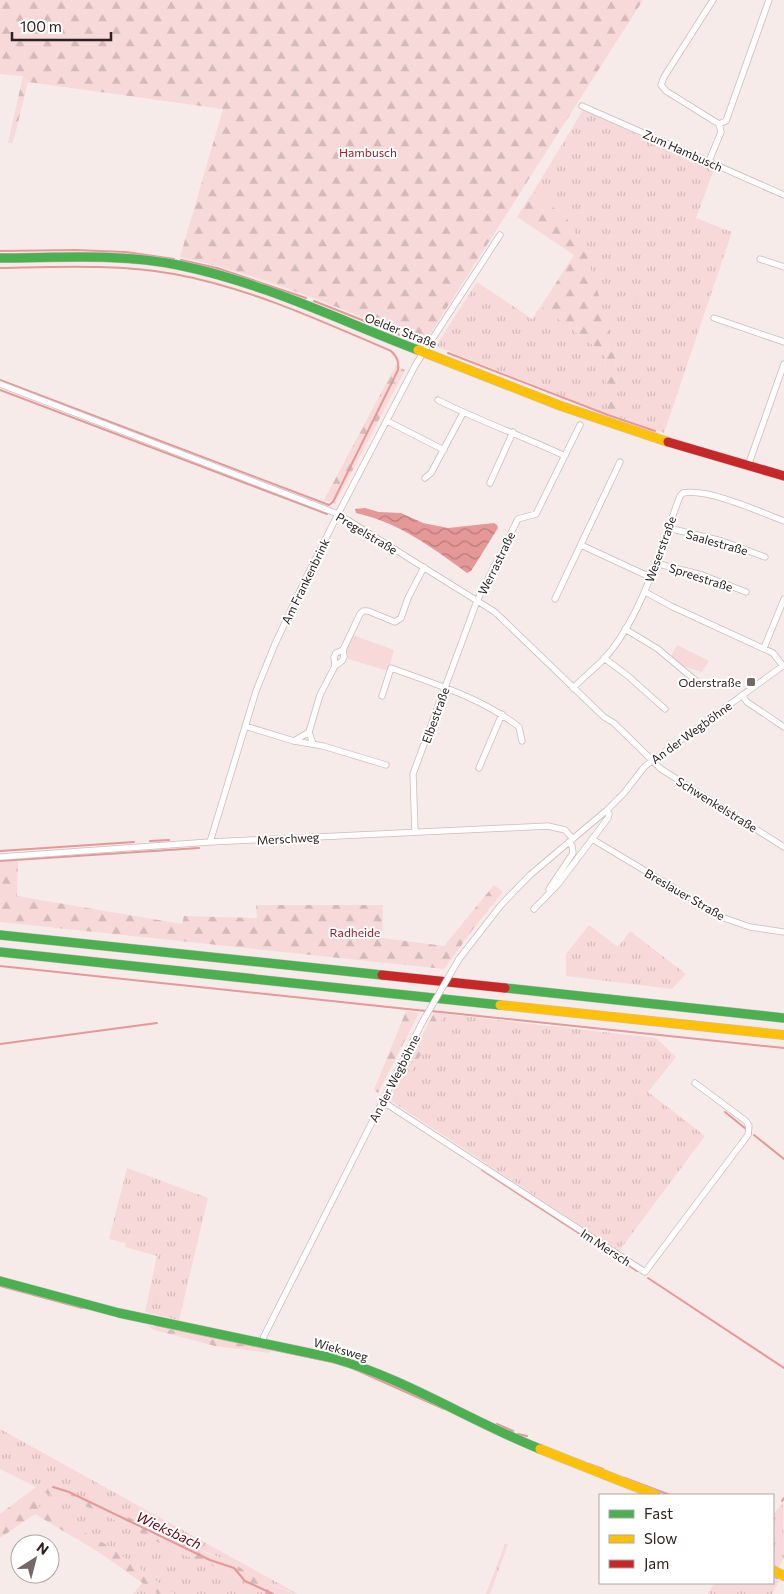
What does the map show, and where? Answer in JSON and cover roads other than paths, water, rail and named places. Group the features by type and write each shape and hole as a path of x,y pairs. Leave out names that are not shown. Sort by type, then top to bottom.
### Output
{"main road":[{"name":"Oelder Straße","path":"0,258 73,257 128,259 175,265 214,273 256,286 424,353 656,439 784,476"},
{"path":"0,935 784,1018"},
{"path":"0,952 784,1035"},
{"name":"Wieksweg","path":"0,1281 119,1313 354,1364 530,1445 653,1494"}],"street":[{"path":"713,0 664,77 661,85 720,124"},
{"path":"720,124 726,121 769,0"},
{"name":"Zum Hambusch","path":"582,106 784,195"},
{"path":"709,161 721,132 720,124"},
{"name":"Am Frankenbrink","path":"210,842 256,692 275,644 338,514 416,364 500,235"},
{"path":"760,259 784,267"},
{"path":"714,318 784,342"},
{"path":"748,466 784,364"},
{"name":"Pregelstraße","path":"0,384 338,514 496,612 573,688 604,717 614,723 652,760"},
{"path":"438,400 463,413 513,432 565,456"},
{"path":"425,478 431,473 463,413"},
{"path":"387,420 444,450"},
{"name":"Werrastraße","path":"477,601 518,519 536,514 580,426"},
{"path":"490,483 513,432"},
{"path":"555,599 620,462"},
{"name":"Weserstraße","path":"573,688 604,658 626,629 645,592 680,496 683,493 705,494 784,521"},
{"name":"Saalestraße","path":"668,528 722,541 765,557"},
{"path":"581,545 650,577"},
{"name":"Spreestraße","path":"655,563 702,575 746,592"},
{"path":"313,744 309,732 320,695 335,666 342,662 344,657 342,650 360,614 363,611 368,611 395,622 402,618 408,598 424,567"},
{"path":"645,592 673,607 764,648 773,653 784,665"},
{"path":"764,648 784,599"},
{"name":"Elbestraße","path":"415,832 413,774 477,601"},
{"path":"626,629 658,649 696,681"},
{"path":"604,658 628,676 665,709"},
{"name":"An der Wegböhne","path":"262,1343 423,1021 459,959 501,905 530,875 607,810 652,760 784,665"},
{"path":"382,696 391,668 481,702 502,714 519,727 522,741"},
{"path":"742,695 747,702 784,727"},
{"path":"479,768 502,714"},
{"path":"245,726 386,765"},
{"path":"294,741 309,732"},
{"name":"Schwenkelstraße","path":"652,760 661,769 784,847"},
{"name":"An der Wegböhne","path":"534,909 559,883 608,818 607,810"},
{"name":"Merschweg","path":"0,857 210,842 548,826 565,830 571,840"},
{"name":"Breslauer Straße","path":"592,839 724,918 750,926 784,932"},
{"name":"An der Wegböhne","path":"547,895 573,853 571,840"},
{"name":"Im Mersch","path":"382,1101 645,1272 748,1135 749,1126 746,1121 695,1083"}],"water":[{"path":"365,508 379,512 401,513 423,523 448,528 494,523 498,528 471,571 467,573 428,545 401,529 356,513 355,509"}],"waterway":[{"path":"0,251 75,250 126,252 174,259"},
{"path":"181,260 217,268 306,298"},
{"path":"0,268 87,267 131,269 174,274 202,280 285,306 391,351 397,359 398,367 333,502 329,505 0,380"},
{"path":"314,301 420,343"},
{"path":"448,353 608,415 655,431"},
{"path":"0,390 327,514"},
{"path":"150,841 169,840"},
{"path":"0,851 134,842"},
{"path":"0,861 199,848"},
{"path":"0,966 426,1011"},
{"path":"431,1011 784,1048"},
{"path":"0,1044 157,1023"},
{"path":"725,1112 746,1129"},
{"path":"754,1135 784,1159"},
{"path":"482,1170 637,1271"},
{"path":"648,1278 784,1368"},
{"path":"0,1286 82,1308"},
{"path":"155,1325 332,1362 352,1368 444,1409"},
{"path":"497,1424 513,1431"},
{"path":"518,1434 527,1436"},
{"path":"589,1464 603,1469"},
{"path":"625,1478 667,1494"},
{"name":"Wieksbach","path":"53,1487 69,1492 210,1560 234,1568 245,1581 273,1594"}],"place":[{"name":"Oderstraße","path":"751,682"}],"park label":[{"name":"Hambusch","path":"368,152"},
{"name":"Radheide","path":"355,932"}]}
